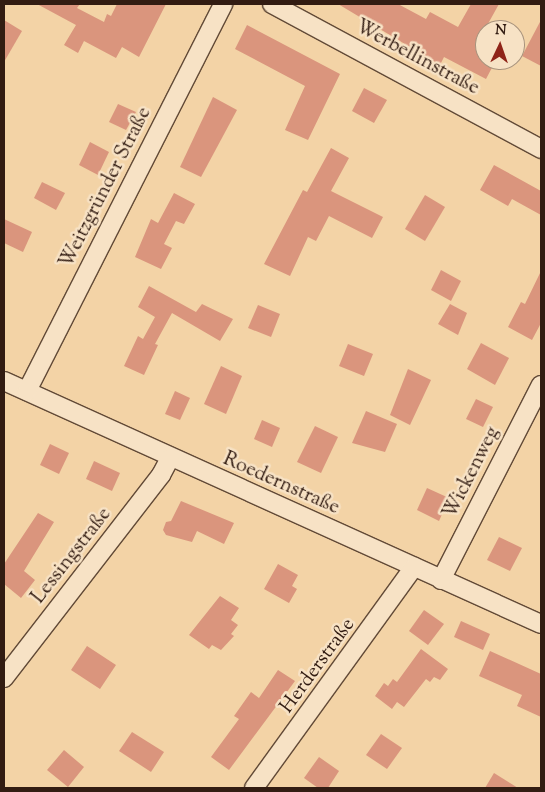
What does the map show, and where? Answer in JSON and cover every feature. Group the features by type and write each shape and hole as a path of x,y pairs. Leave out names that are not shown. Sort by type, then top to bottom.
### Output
{"street":[{"name":"Weitzgründer Straße","path":"27,391 223,4"},
{"name":"Werbellinstraße","path":"272,4 541,149"},
{"name":"Roedernstraße","path":"4,380 170,458 541,624"},
{"name":"Wickenweg","path":"441,580 541,385"},
{"name":"Lessingstraße","path":"4,678 161,475 170,458"},
{"name":"Herderstraße","path":"254,788 414,568"}],"building":[{"path":"37,4 80,4 77,8 104,22 107,14 111,16 117,4 166,4 139,57 122,47 116,58 84,41 78,53 64,45 76,25"},
{"path":"338,4 398,4 426,19 430,12 458,27 471,4 499,4 490,20 475,20 475,70 491,70 486,79 444,57 440,65"},
{"path":"4,20 22,31 4,62"},
{"path":"541,20 541,66 525,58 525,50"},
{"path":"247,25 340,74 308,140 285,130 305,86 235,49"},
{"path":"364,88 387,100 374,123 352,111"},
{"path":"213,97 237,110 201,177 180,167"},
{"path":"118,104 136,112 126,130 109,122"},
{"path":"90,142 109,152 98,175 79,165"},
{"path":"331,148 349,158 331,191 383,217 372,238 329,216 316,241 308,237 290,276 264,264 303,190 307,192"},
{"path":"494,165 541,191 541,215 512,199 508,206 480,190"},
{"path":"42,182 65,193 56,210 34,198"},
{"path":"174,193 195,204 184,224 176,221 164,244 172,248 161,269 135,257 151,219 158,223"},
{"path":"425,195 445,207 425,241 405,229"},
{"path":"4,219 32,232 23,252 4,243"},
{"path":"441,270 461,281 451,301 431,290"},
{"path":"541,271 541,323 532,340 508,327 521,302 525,304"},
{"path":"149,286 196,312 202,304 233,319 220,341 172,313 155,344 158,345 144,375 124,366 138,336 143,339 155,317 138,307"},
{"path":"450,304 467,313 458,335 438,324"},
{"path":"258,305 280,314 271,337 248,328"},
{"path":"481,343 509,358 495,385 467,369"},
{"path":"348,344 373,354 364,376 339,366"},
{"path":"221,366 242,376 226,414 204,404"},
{"path":"408,369 431,380 410,425 390,415"},
{"path":"175,391 190,398 180,420 165,414"},
{"path":"476,399 493,407 483,427 466,419"},
{"path":"366,411 397,424 385,452 352,443"},
{"path":"262,420 280,428 272,447 254,439"},
{"path":"315,426 338,437 321,473 297,462"},
{"path":"50,444 69,453 59,474 40,465"},
{"path":"94,461 120,473 112,491 86,479"},
{"path":"427,488 449,498 439,521 417,510"},
{"path":"181,501 234,523 224,544 197,531 192,542 166,535 163,530 166,522 171,521"},
{"path":"38,513 54,522 24,571 35,580 21,598 4,584 4,564"},
{"path":"499,537 522,548 510,571 487,560"},
{"path":"278,564 298,575 292,586 297,589 289,603 264,589"},
{"path":"220,596 239,608 231,620 238,625 231,634 234,636 221,650 212,645 209,649 189,635"},
{"path":"424,610 444,624 428,645 409,631"},
{"path":"461,621 490,634 483,650 454,637"},
{"path":"87,646 116,665 100,689 71,670"},
{"path":"421,649 448,669 440,680 434,677 430,682 426,679 404,707 397,702 392,709 375,696 384,683 388,686 393,679 397,682"},
{"path":"490,651 541,674 541,717 517,706 522,695 479,676"},
{"path":"278,670 295,681 229,770 211,757 239,719 234,716 251,692 259,698"},
{"path":"132,732 164,752 151,772 119,751"},
{"path":"381,734 402,748 387,769 366,755"},
{"path":"64,750 84,767 68,787 47,770"},
{"path":"319,757 339,771 328,788 318,788 304,778"},
{"path":"494,773 518,788 485,788"}]}
